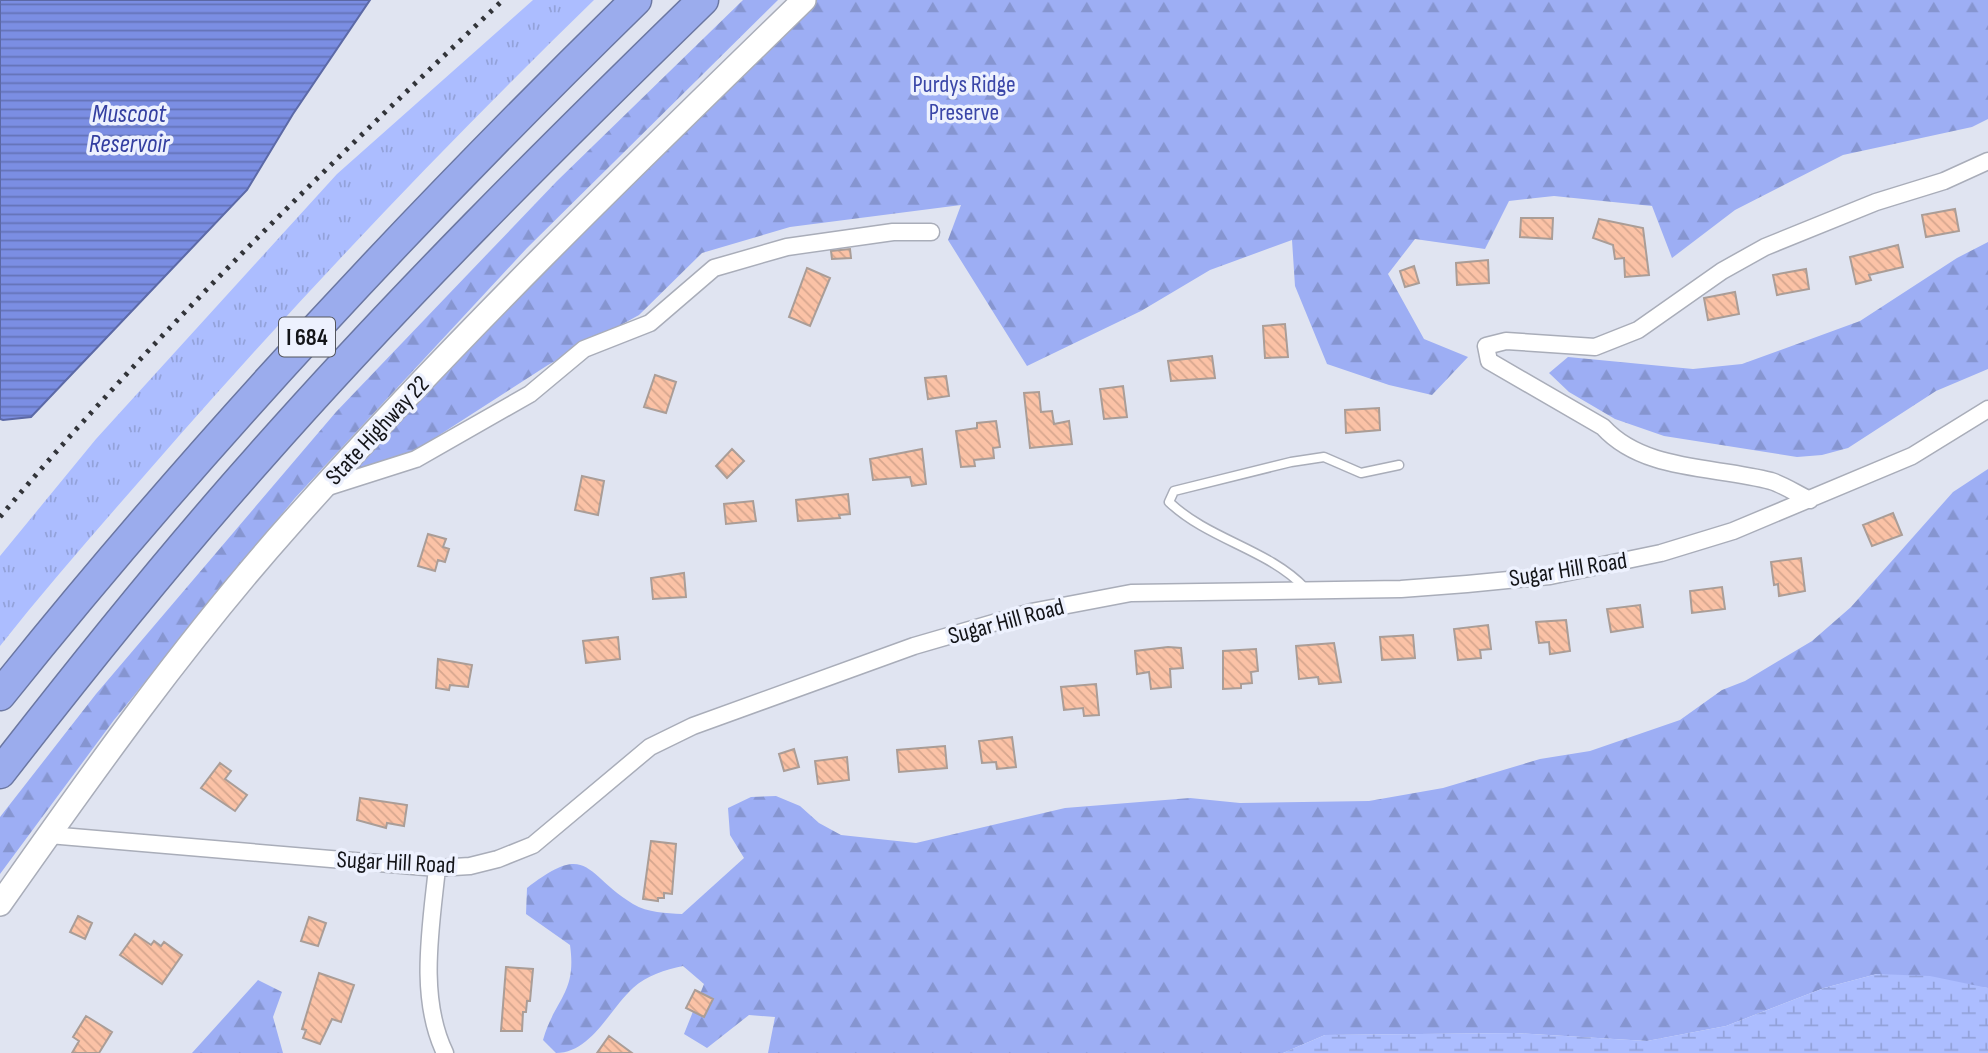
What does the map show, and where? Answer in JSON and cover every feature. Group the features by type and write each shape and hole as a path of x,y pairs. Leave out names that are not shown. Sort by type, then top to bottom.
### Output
{"highway":[{"name":"I 684","path":"0,695 224,426 483,151 636,0"},
{"name":"I 684","path":"0,773 96,650 259,458 448,254 703,0"}],"main road":[{"name":"State Highway 22","path":"0,904 155,690 254,567 322,489 572,227 804,0"}],"street":[{"path":"1810,500 1773,481 1656,459 1618,443 1603,427 1489,361 1486,346 1506,341 1595,347 1638,330 1722,271 1765,247 1875,202 1944,181 1988,162"},
{"path":"322,489 416,458 530,394 584,349 650,323 714,268 787,247 893,232 931,232"},
{"name":"Sugar Hill Road","path":"48,835 437,868 470,866 498,859 533,845 650,747 693,726 914,646 1031,612 1106,596 1401,589 1550,576 1661,553 1733,531 1912,456 1988,409"},
{"path":"437,868 429,955 430,988 436,1035 445,1053"}],"lane":[{"path":"1307,590 1289,571 1185,518 1169,502 1174,491 1291,462 1324,457 1361,473 1399,465"}],"green space":[{"path":"533,0 594,0 434,160 330,269 110,514 0,646 0,556 96,439 337,174"},
{"path":"743,0 778,0 527,248 295,498 114,720 0,874 0,817 96,694 336,412 557,181"},
{"name":"Purdys Ridge Preserve","path":"815,0 1988,0 1988,119 1972,127 1843,155 1735,210 1672,258 1652,206 1554,196 1509,201 1485,249 1415,239 1388,274 1424,339 1468,357 1432,395 1389,385 1327,364 1295,286 1292,240 1210,270 1141,311 1027,366 948,240 961,205 790,227 702,253 639,315 548,365 413,452 345,476 576,233 694,115"},
{"path":"1988,242 1988,369 1936,391 1848,448 1822,455 1797,457 1664,436 1615,419 1569,392 1549,373 1568,357 1693,369 1742,364 1860,321 1957,258"},
{"path":"1988,469 1988,988 1877,974 1824,988 1726,1026 1647,1041 1515,1033 1325,1035 1283,1053 768,1053 775,1017 749,1015 707,1048 684,1034 704,984 683,966 638,983 599,1029 579,1046 556,1053 543,1040 568,986 570,945 526,914 527,888 563,866 575,864 585,867 639,907 682,914 744,858 730,835 728,808 751,797 776,796 800,806 819,823 841,835 916,843 1065,808 1190,798 1240,803 1369,801 1443,788 1540,759 1590,751 1680,720 1722,690 1745,681 1812,641 1851,607 1953,492"},
{"path":"1877,974 1930,976 1988,988 1988,1053 1283,1053 1325,1035 1515,1033 1647,1041 1726,1026 1824,988"},
{"path":"258,980 282,992 273,1017 283,1053 192,1053"}],"water":[{"name":"Muscoot Reservoir","path":"0,0 370,0 293,114 247,190 31,417 3,420 0,419"}],"building":[{"path":"1955,209 1959,231 1926,237 1922,215"},
{"path":"1521,218 1553,218 1552,239 1520,237"},
{"path":"1599,219 1643,228 1649,275 1625,277 1624,258 1615,259 1613,245 1593,238"},
{"path":"1898,245 1903,267 1869,275 1871,280 1856,284 1850,257"},
{"path":"850,249 851,258 832,259 831,251"},
{"path":"1488,260 1489,283 1457,285 1456,263"},
{"path":"1414,266 1419,283 1405,287 1400,271"},
{"path":"807,268 830,278 810,326 789,317"},
{"path":"1806,269 1809,289 1777,295 1773,275"},
{"path":"1735,292 1739,314 1708,320 1704,298"},
{"path":"1285,324 1288,357 1265,358 1263,326"},
{"path":"1212,356 1215,378 1171,381 1168,361"},
{"path":"655,375 676,382 666,413 644,407"},
{"path":"946,376 949,396 928,399 925,378"},
{"path":"1123,386 1127,417 1104,419 1100,389"},
{"path":"1039,392 1041,412 1052,411 1054,424 1069,421 1072,444 1030,448 1024,393"},
{"path":"1379,408 1380,430 1346,433 1345,410"},
{"path":"996,421 1000,447 993,448 994,458 974,460 975,466 961,467 956,431 977,428 977,423"},
{"path":"732,449 744,461 727,478 716,466"},
{"path":"922,449 926,484 912,486 910,477 873,480 870,459"},
{"path":"582,476 604,481 598,515 575,510"},
{"path":"848,494 850,514 839,515 840,518 798,521 796,500"},
{"path":"753,501 756,521 726,524 724,504"},
{"path":"1893,513 1902,535 1872,546 1863,525"},
{"path":"428,534 446,539 443,547 449,549 445,562 438,560 435,571 418,566"},
{"path":"1801,558 1805,591 1779,596 1778,584 1774,585 1771,562"},
{"path":"684,573 686,597 653,599 651,578"},
{"path":"1722,587 1725,609 1692,613 1690,591"},
{"path":"1640,605 1643,627 1611,632 1607,609"},
{"path":"1566,620 1570,651 1550,654 1549,642 1539,643 1536,622"},
{"path":"1488,625 1491,649 1480,650 1481,658 1458,660 1454,629"},
{"path":"1413,635 1415,658 1382,660 1380,637"},
{"path":"618,637 620,659 586,663 583,641"},
{"path":"1334,643 1341,682 1319,684 1318,677 1299,679 1296,646"},
{"path":"1181,648 1183,668 1170,669 1171,687 1151,689 1149,672 1137,674 1135,651"},
{"path":"1256,649 1258,671 1251,672 1252,683 1241,684 1241,688 1223,689 1223,651"},
{"path":"438,659 472,665 468,687 450,685 449,690 436,688"},
{"path":"1096,684 1099,715 1084,716 1083,708 1064,710 1061,687"},
{"path":"1012,737 1016,767 997,769 996,762 982,763 979,741"},
{"path":"945,746 947,768 899,772 897,750"},
{"path":"794,749 799,767 784,771 779,754"},
{"path":"847,757 849,780 818,784 815,761"},
{"path":"220,763 231,771 225,779 247,795 235,811 201,788"},
{"path":"360,798 407,805 404,826 387,823 386,828 357,820"},
{"path":"651,841 676,844 672,894 664,893 664,898 658,898 658,901 643,899"},
{"path":"78,916 92,923 85,939 70,932"},
{"path":"309,917 326,923 318,946 301,941"},
{"path":"135,934 151,945 154,941 161,946 164,942 182,955 162,984 120,955"},
{"path":"506,967 533,969 530,1001 527,1001 526,1012 523,1012 522,1031 501,1031"},
{"path":"319,973 354,985 341,1022 332,1019 320,1044 303,1038 306,1030 302,1029"},
{"path":"695,990 713,999 704,1017 686,1008"},
{"path":"86,1016 112,1032 99,1053 72,1053 79,1041 73,1037"},
{"path":"609,1036 632,1053 597,1053"}],"railway":[{"path":"0,517 119,382 244,251 503,0"}]}
